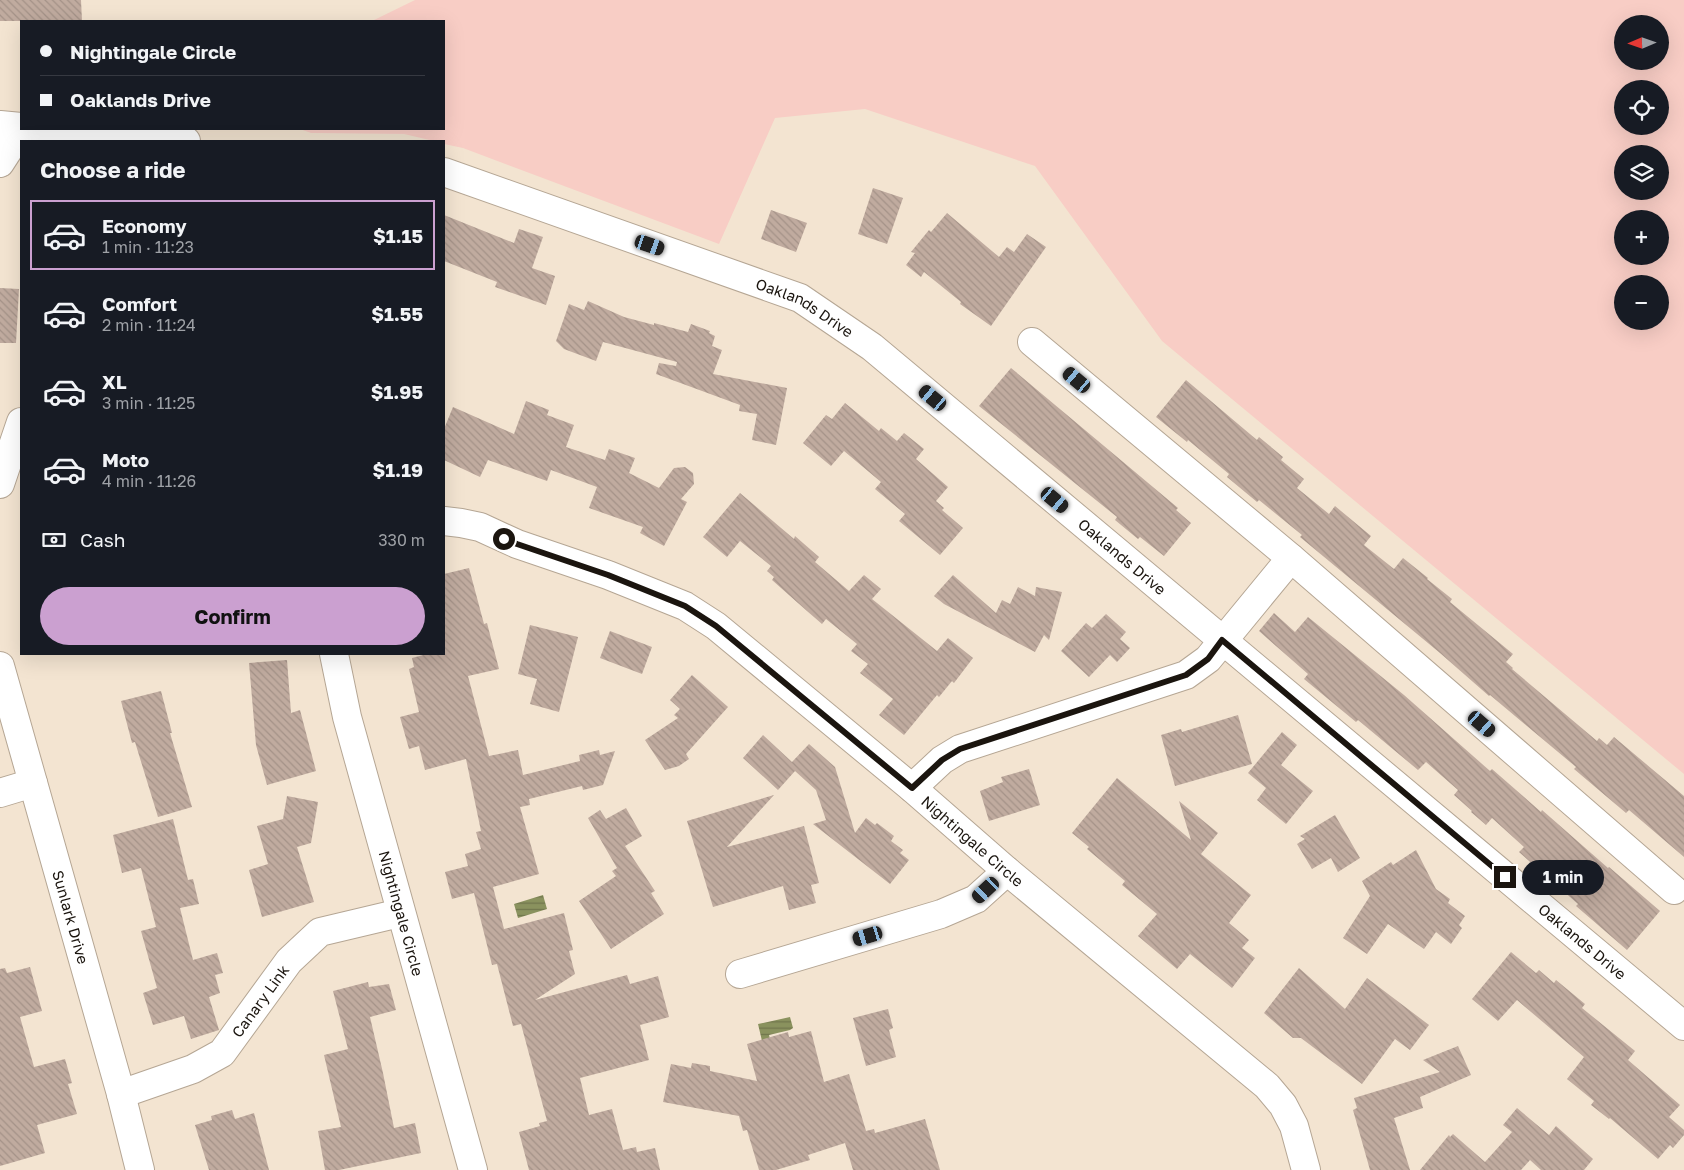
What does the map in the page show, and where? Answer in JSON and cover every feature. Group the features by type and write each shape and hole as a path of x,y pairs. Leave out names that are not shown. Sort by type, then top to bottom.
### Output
{"street":[{"path":"0,125 20,128"},
{"path":"0,163 21,130"},
{"path":"50,130 174,140"},
{"name":"Oaklands Drive","path":"445,172 800,298 872,346 1684,1026"},
{"path":"1032,342 1291,558 1674,890"},
{"path":"0,484 20,425"},
{"name":"Nightingale Circle","path":"445,521 480,527 517,544 608,575 685,606 716,626 912,788 1007,871 1267,1086 1283,1105 1294,1126 1306,1170"},
{"path":"912,788 942,760 960,749 1186,675 1208,659 1291,558"},
{"name":"Nightingale Circle","path":"334,655 347,717 473,1170"},
{"name":"Sunlark Drive","path":"0,666 121,1094 140,1170"},
{"path":"0,793 33,783"},
{"path":"740,974 941,914 976,899 1007,871"},
{"name":"Canary Link","path":"121,1094 193,1069 222,1052 289,962 320,932 400,913"}],"shaded area":[{"path":"415,0 1684,0 1684,774 1162,341 1035,166 865,109 775,118 719,244 463,148 445,144 445,140 430,140 404,134 311,133 303,130 445,130 445,20 374,20"},
{"path":"543,895 547,909 518,918 514,904"},
{"path":"790,1017 793,1028 769,1035 770,1039 762,1041 758,1024"}],"building":[{"path":"0,0 81,0 82,20 0,21"},
{"path":"873,188 903,198 887,244 858,234"},
{"path":"771,210 807,223 796,252 761,239"},
{"path":"947,213 999,257 1007,247 1014,252 1027,234 1046,247 991,326 960,304 961,302 924,272 921,277 906,265 915,253 911,252 929,230 931,232"},
{"path":"445,215 514,243 519,229 543,237 532,268 555,276 546,305 495,287 497,282 445,261"},
{"path":"0,288 19,289 16,343 0,343"},
{"path":"588,301 624,317 654,325 654,323 688,332 691,324 710,331 709,333 715,336 712,346 722,350 713,374 787,388 776,445 752,440 757,414 739,411 740,405 656,374 659,363 676,366 677,362 603,342 596,361 564,349 556,341 569,304 584,310"},
{"path":"1011,368 1178,508 1176,510 1191,523 1164,556 1140,537 1138,539 1115,520 1117,517 979,406"},
{"path":"1186,380 1257,440 1259,437 1283,457 1281,460 1304,479 1297,488 1329,514 1335,506 1371,536 1364,545 1394,569 1403,558 1452,599 1450,602 1513,654 1506,662 1512,669 1597,741 1599,738 1607,745 1614,737 1684,796 1684,857 1629,810 1626,813 1574,769 1576,767 1300,537 1302,535 1259,500 1257,502 1227,477 1229,474 1188,440 1187,442 1156,417"},
{"path":"526,401 549,410 547,415 574,425 566,447 605,460 609,449 635,458 629,473 659,488 674,468 685,467 693,473 694,484 681,499 687,502 664,546 640,533 643,527 589,508 597,487 551,470 547,481 488,460 480,477 445,460 445,427 453,407 514,434"},
{"path":"845,403 879,431 881,428 897,441 904,433 924,449 916,459 948,487 936,501 944,508 942,510 963,528 940,555 899,521 905,514 875,489 881,482 844,451 831,466 803,443 826,415 832,419"},
{"path":"740,493 794,539 795,536 819,557 815,562 849,591 864,575 881,589 872,599 937,651 948,638 973,658 954,683 952,681 939,697 937,695 904,735 879,715 893,699 860,673 868,664 851,651 857,644 826,619 822,624 807,611 772,580 774,577 767,571 771,566 740,541 727,557 703,537"},
{"path":"469,568 484,624 487,623 499,669 468,676 489,756 518,750 523,775 580,761 579,755 599,750 600,755 615,751 603,785 583,790 582,786 529,799 530,805 520,807 539,874 493,887 504,929 564,913 573,950 569,951 575,974 535,1000 627,975 630,984 658,976 669,1017 640,1025 649,1060 580,1078 589,1115 612,1109 623,1150 636,1147 637,1152 655,1148 660,1170 529,1170 519,1132 540,1126 539,1123 547,1121 521,1024 513,1026 497,964 492,965 474,893 452,899 445,872 468,866 465,854 481,849 476,832 481,831 466,759 425,770 419,746 409,749 400,717 419,712 409,669 414,667 412,658 423,655 445,655 445,574"},
{"path":"953,575 996,613 1002,600 1010,604 1018,587 1035,596 1036,587 1062,592 1049,640 1044,635 1035,652 944,604 934,596"},
{"path":"1274,613 1295,632 1308,617 1404,695 1490,771 1492,769 1541,812 1542,810 1660,911 1627,950 1576,906 1578,904 1519,852 1524,847 1492,818 1486,825 1471,812 1454,795 1458,790 1426,762 1418,770 1358,720 1356,722 1304,679 1308,674 1259,631"},
{"path":"1106,614 1126,632 1120,639 1130,648 1117,662 1110,655 1089,677 1061,651 1086,623 1092,628"},
{"path":"530,625 578,637 559,712 530,704 537,679 518,674"},
{"path":"610,631 652,647 642,674 600,658"},
{"path":"287,660 291,713 300,710 316,771 267,785 256,745 249,663"},
{"path":"692,675 728,707 686,754 689,759 679,766 665,770 645,740 678,718 674,715 680,709 670,700"},
{"path":"161,691 172,733 170,733 192,807 158,817 135,742 132,743 121,701"},
{"path":"1238,715 1252,764 1175,786 1161,735 1181,729 1182,732"},
{"path":"1282,732 1297,745 1281,765 1313,791 1286,824 1257,800 1266,788 1248,773"},
{"path":"763,735 792,762 809,744 835,767 855,833 866,818 875,825 877,823 894,836 891,841 903,850 900,853 909,860 890,884 813,824 826,820 816,790 795,771 778,790 743,758"},
{"path":"1029,769 1040,805 989,821 980,791 1003,782 1001,777"},
{"path":"1117,778 1191,840 1179,801 1218,833 1201,854 1251,895 1229,923 1249,940 1242,948 1255,958 1232,988 1190,954 1177,969 1138,936 1157,914 1122,885 1125,881 1087,849 1089,847 1072,833"},
{"path":"774,795 727,847 804,826 819,883 811,885 816,903 789,910 783,886 713,907 687,821"},
{"path":"287,796 318,802 311,843 297,847 314,902 262,917 249,870 268,864 257,826 283,819"},
{"path":"626,808 642,836 625,846 655,891 651,893 664,914 611,949 579,901 616,876 612,871 617,868 588,818 600,810 606,819"},
{"path":"1335,815 1360,858 1338,872 1331,858 1312,869 1297,844 1305,839 1300,836"},
{"path":"173,819 188,880 193,879 199,904 180,908 193,960 217,953 223,973 215,975 220,993 209,997 219,1030 191,1039 184,1016 153,1025 143,993 157,988 141,931 156,927 141,868 122,873 113,835"},
{"path":"1416,850 1436,889 1450,899 1448,903 1465,916 1459,925 1462,928 1451,944 1436,932 1424,949 1388,924 1367,954 1343,938 1370,896 1362,881 1391,862 1393,865"},
{"path":"1511,952 1536,973 1539,970 1554,983 1556,980 1585,1004 1582,1008 1635,1051 1628,1060 1680,1105 1669,1117 1684,1130 1684,1135 1673,1148 1670,1145 1658,1159 1610,1118 1591,1105 1594,1101 1567,1079 1584,1057 1517,1000 1498,1021 1472,999"},
{"path":"30,967 42,1011 20,1017 34,1067 65,1059 72,1083 68,1084 77,1114 37,1125 45,1153 0,1166 0,969 5,968 7,973"},
{"path":"1299,968 1345,1009 1367,978 1429,1025 1410,1050 1395,1039 1362,1084 1301,1038 1293,1038 1264,1013"},
{"path":"368,982 369,987 389,984 396,1010 370,1017 394,1128 415,1123 421,1153 339,1170 325,1170 318,1131 341,1127 324,1055 348,1049 333,991"},
{"path":"888,1009 893,1028 889,1030 896,1057 866,1066 853,1018"},
{"path":"811,1031 824,1082 849,1074 866,1131 874,1129 875,1133 925,1119 940,1170 853,1170 845,1143 808,1155 810,1160 776,1170 759,1170 747,1130 743,1131 739,1116 663,1102 671,1064 691,1068 692,1063 710,1066 710,1071 757,1081 747,1044 788,1032 789,1037"},
{"path":"1458,1046 1471,1075 1420,1097 1423,1108 1394,1118 1410,1170 1370,1170 1353,1110 1357,1108 1354,1098 1440,1072 1423,1060"},
{"path":"1517,1108 1549,1135 1556,1126 1593,1159 1584,1170 1541,1170 1530,1160 1521,1170 1420,1170 1449,1135 1450,1137 1453,1134 1485,1162 1512,1132 1503,1125"},
{"path":"232,1110 235,1119 254,1113 269,1170 209,1170 195,1125 212,1120 211,1116"}],"route":[{"path":"504,539 608,575 685,606 716,626 912,788 942,760 960,749 1186,675 1208,659 1222,640 1505,877"}]}
